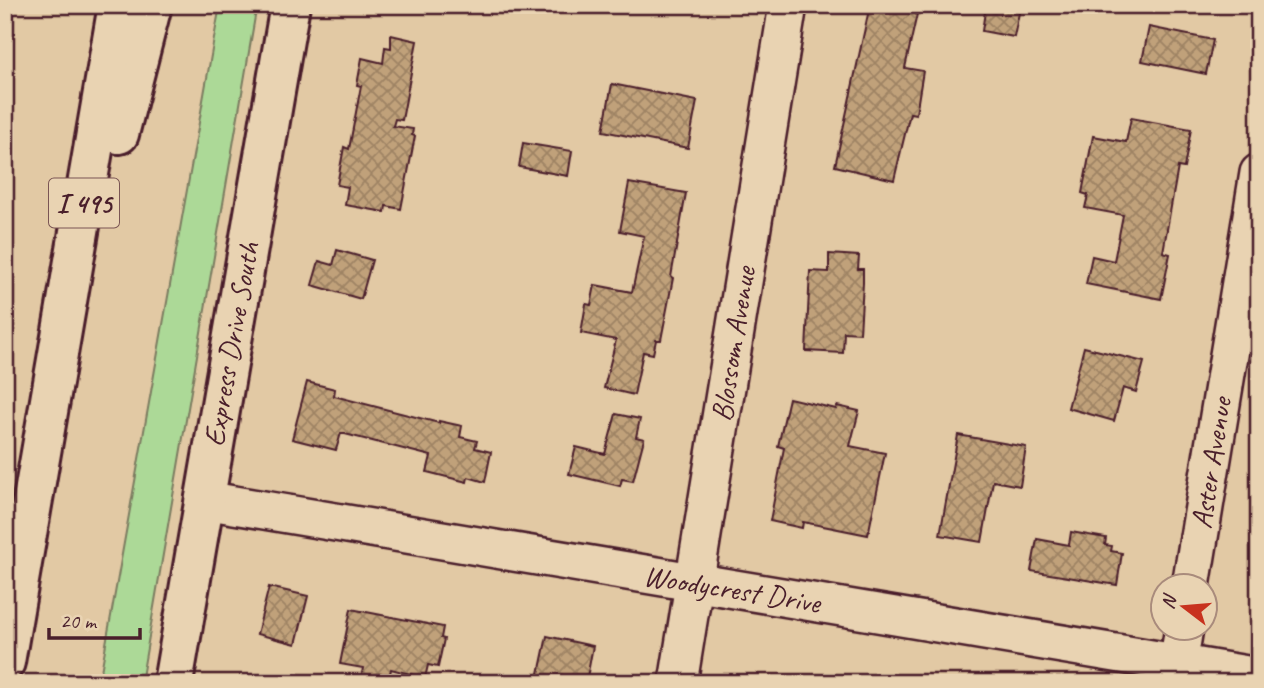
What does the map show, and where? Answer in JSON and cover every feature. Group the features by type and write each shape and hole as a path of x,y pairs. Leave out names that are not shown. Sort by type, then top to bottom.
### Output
{"main road":[{"name":"I 495","path":"5,662 118,5"},
{"path":"50,400 152,5"},
{"name":"Express Drive South","path":"173,683 290,5"}],"street":[{"name":"Blossom Avenue","path":"678,683 788,5"},
{"name":"Aster Avenue","path":"1193,572 1259,173"},
{"name":"Woodycrest Drive","path":"204,500 695,583 1179,658 1259,677"}],"green space":[{"path":"220,5 257,5 141,683 99,683"}],"building":[{"path":"870,5 919,5 905,68 923,71 916,114 910,113 894,180 835,166"},
{"path":"986,5 1020,8 1014,37 982,31"},
{"path":"1149,27 1213,40 1206,74 1142,61"},
{"path":"391,35 417,41 402,120 395,119 393,126 413,129 412,135 415,136 401,209 386,206 385,212 345,205 348,187 337,185 344,147 349,149 361,86 357,85 362,58 383,63 385,47 391,48"},
{"path":"612,84 697,101 688,148 603,131"},
{"path":"1131,118 1191,129 1184,168 1178,167 1163,252 1170,254 1161,299 1086,284 1092,256 1114,261 1123,215 1085,208 1088,195 1082,193 1093,136 1126,142"},
{"path":"523,143 572,151 568,176 519,167"},
{"path":"629,183 686,193 661,340 656,340 653,354 643,352 634,395 604,388 616,340 581,333 586,304 591,305 595,285 632,292 644,236 620,231"},
{"path":"337,250 372,260 361,299 312,285 319,261 333,265"},
{"path":"829,254 859,256 858,269 863,269 860,333 844,332 843,353 806,351 810,271 829,272"},
{"path":"1084,347 1144,362 1136,392 1123,388 1114,421 1068,408"},
{"path":"307,382 335,389 334,396 439,423 462,426 460,437 477,441 475,448 491,452 485,482 468,477 467,482 427,472 431,456 341,433 336,450 292,439"},
{"path":"789,398 836,409 837,406 859,411 850,446 885,453 868,535 803,522 802,528 770,521 784,448 778,446"},
{"path":"616,414 640,419 636,437 644,439 633,481 622,479 620,486 569,474 576,447 605,454"},
{"path":"958,435 1026,447 1020,486 993,481 982,542 940,535"},
{"path":"1071,532 1106,538 1105,545 1112,546 1111,551 1122,553 1117,585 1031,571 1037,539 1069,545"},
{"path":"269,587 308,596 296,644 257,634"},
{"path":"351,609 443,627 441,638 444,639 438,667 428,665 425,678 391,669 388,683 360,683 363,668 340,664"},
{"path":"547,636 593,646 586,683 537,683"}]}
